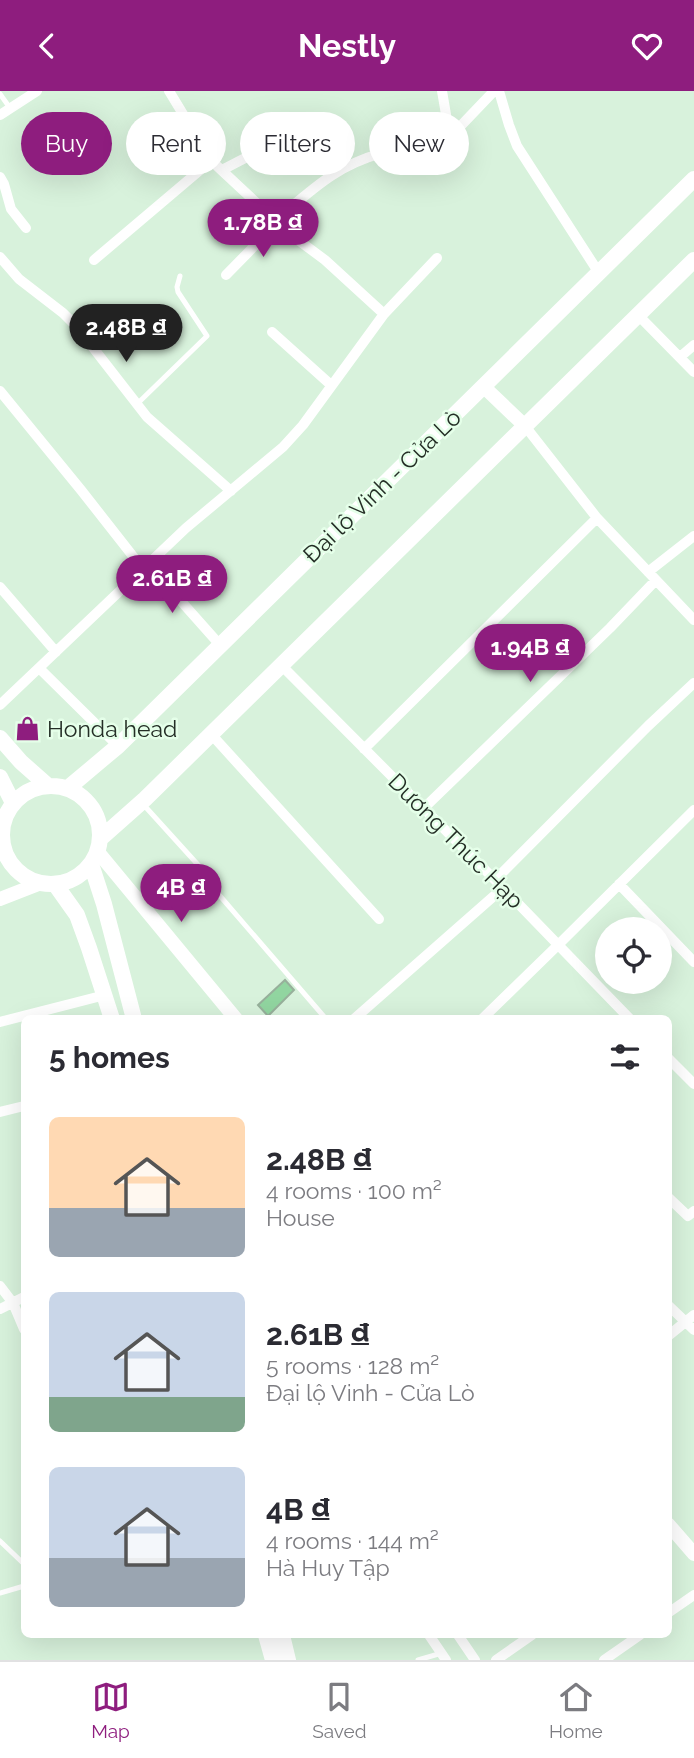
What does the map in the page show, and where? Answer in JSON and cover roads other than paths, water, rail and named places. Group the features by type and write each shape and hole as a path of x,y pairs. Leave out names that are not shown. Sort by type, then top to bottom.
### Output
{"main road":[{"name":"Đại lộ Vinh - Cửa Lò","path":"68,788 118,746 694,179"},
{"path":"0,899 81,874 97,851 142,803 694,260"},
{"path":"484,386 525,426"},
{"path":"0,738 21,762 47,785"},
{"path":"0,776 13,803"},
{"path":"111,1015 77,915 48,884 27,879 16,870 7,859 2,846 2,818 21,795 33,788 47,785 74,791 86,799 100,824 97,851 104,904 133,1015"},
{"path":"97,851 233,1015"},
{"path":"672,1530 694,1554"},
{"path":"267,1638 272,1660"},
{"path":"283,1638 288,1660"}],"street":[{"path":"3,112 37,91"},
{"path":"169,91 182,112"},
{"path":"442,91 446,112"},
{"path":"469,119 497,91 522,154 599,273"},
{"path":"226,275 277,221 337,171 369,158"},
{"path":"226,174 290,234 325,260 384,314"},
{"path":"94,260 194,175"},
{"path":"0,177 10,209 26,228"},
{"path":"0,257 19,279 77,327 137,404 161,430 231,491"},
{"path":"0,705 206,509 283,447 303,425 384,314 437,258"},
{"path":"638,315 694,372"},
{"path":"272,332 331,385"},
{"path":"680,357 694,345"},
{"path":"0,391 145,566 220,645"},
{"path":"525,426 597,518 694,620"},
{"path":"364,749 597,518"},
{"path":"424,808 610,628 652,576 694,536"},
{"path":"0,587 56,652"},
{"name":"Dương Thúc Hạp","path":"281,666 626,1015"},
{"path":"39,668 118,746"},
{"path":"358,1015 499,884 648,726 694,683"},
{"path":"211,734 379,919"},
{"path":"486,1015 692,815"},
{"path":"619,884 694,962"},
{"path":"27,1015 105,995"},
{"path":"491,1010 496,1015"},
{"path":"0,1022 21,1017"},
{"path":"672,1062 694,1084"},
{"path":"0,1112 21,1107"},
{"path":"672,1200 692,1216"},
{"path":"0,1286 13,1303 21,1322"},
{"path":"0,1309 21,1299"},
{"path":"672,1307 690,1318 694,1330"},
{"path":"672,1333 690,1318"},
{"path":"672,1610 694,1595"},
{"path":"431,1638 444,1657"},
{"path":"460,1638 475,1660"},
{"path":"496,1660 528,1638"},
{"path":"604,1660 636,1638"}],"lane":[{"path":"0,94 3,112"},
{"path":"137,404 207,336 181,299 177,287 180,276"},
{"path":"142,803 200,867 214,890 323,1015"},
{"path":"0,1541 21,1561"},
{"path":"0,1593 21,1587"},
{"path":"418,1660 444,1657"}],"place":[{"name":"Honda head","path":"27,729"}]}
